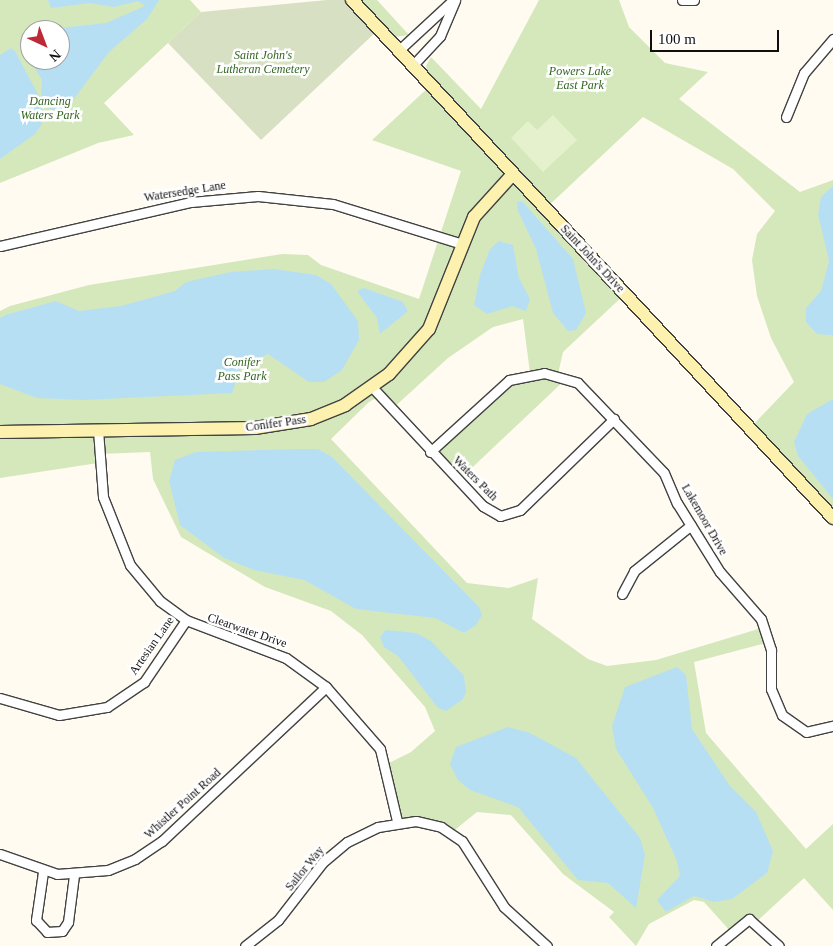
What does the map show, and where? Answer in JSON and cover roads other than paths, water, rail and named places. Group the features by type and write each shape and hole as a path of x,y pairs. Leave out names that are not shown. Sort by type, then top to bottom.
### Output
{"street":[{"name":"Saint John's Drive","path":"352,0 833,518"},
{"path":"399,50 454,0"},
{"path":"413,65 440,36 454,0"},
{"path":"682,0 694,0"},
{"path":"786,117 804,73 833,39"},
{"name":"Conifer Pass","path":"0,432 274,426 330,412 372,388 402,362 429,329 450,286 462,244 481,206 513,174"},
{"name":"Watersedge Lane","path":"0,246 191,202 258,196 342,206 462,244"},
{"name":"Lakemoor Drive","path":"430,452 499,387 528,374 548,373 571,380 614,419 664,473 691,525 722,574 764,624 772,650 770,686 780,712 803,731 819,732 833,726"},
{"name":"Waters Path","path":"372,388 430,452 486,509 509,516 614,419"},
{"name":"Clearwater Drive","path":"98,430 101,489 121,549 145,584 186,620 286,658 326,687 380,749 397,821"},
{"path":"622,594 634,571 691,525"},
{"name":"Artesian Lane","path":"0,698 59,715 107,708 144,682 186,620"},
{"name":"Whistler Point Road","path":"0,854 43,872 74,875 108,870 150,851 326,687"},
{"name":"Sailor Way","path":"246,946 278,920 336,850 361,834 397,821 429,823 462,841 504,907 547,946"},
{"path":"43,872 36,920 47,932 62,931 68,922 74,875"},
{"path":"716,946 749,919 779,946"}],"water":[{"path":"48,0 159,0 147,19 109,52 70,104 60,111 43,107 42,124 35,134 0,159 0,55 11,48 15,51 20,60 20,70 25,70 41,100 42,80 36,70 70,70 70,27 106,23 145,6 138,1 114,7 90,3 51,8"},
{"path":"833,186 833,335 829,335 817,334 806,322 806,308 821,291 829,261 818,214 821,197"},
{"path":"522,201 573,259 586,313 576,330 568,331 553,313 536,249 518,211 517,202"},
{"path":"499,241 513,245 519,278 530,299 526,311 512,306 487,314 474,305 480,275 490,249"},
{"path":"274,269 316,275 331,284 358,321 359,340 342,370 324,382 309,382 268,354 241,366 232,393 82,400 37,398 0,384 0,318 5,315 56,301 79,311 121,306 175,291 186,282 231,272"},
{"path":"364,288 403,302 408,311 380,334 377,318 359,294 358,290"},
{"path":"833,399 833,499 798,456 794,442 807,414"},
{"path":"318,449 332,457 479,607 482,615 476,625 464,633 435,618 356,609 304,580 254,570 224,558 180,525 169,481 175,460 196,452"},
{"path":"386,630 416,633 431,641 464,676 466,693 462,700 446,711 438,708 398,656 384,647 380,637"},
{"path":"677,667 686,675 692,729 730,786 756,812 773,851 767,873 732,899 714,902 694,896 666,912 657,900 680,876 677,861 653,808 616,749 612,726 625,687"},
{"path":"508,727 530,733 576,758 640,838 645,855 636,908 608,883 578,880 518,807 470,790 458,780 450,764 456,747"}],"park label":[{"name":"Saint John's Lutheran Cemetery","path":"263,63"},
{"name":"Powers Lake East Park","path":"580,79"},
{"name":"Dancing Waters Park","path":"50,109"},
{"name":"Conifer Pass Park","path":"242,370"}]}
